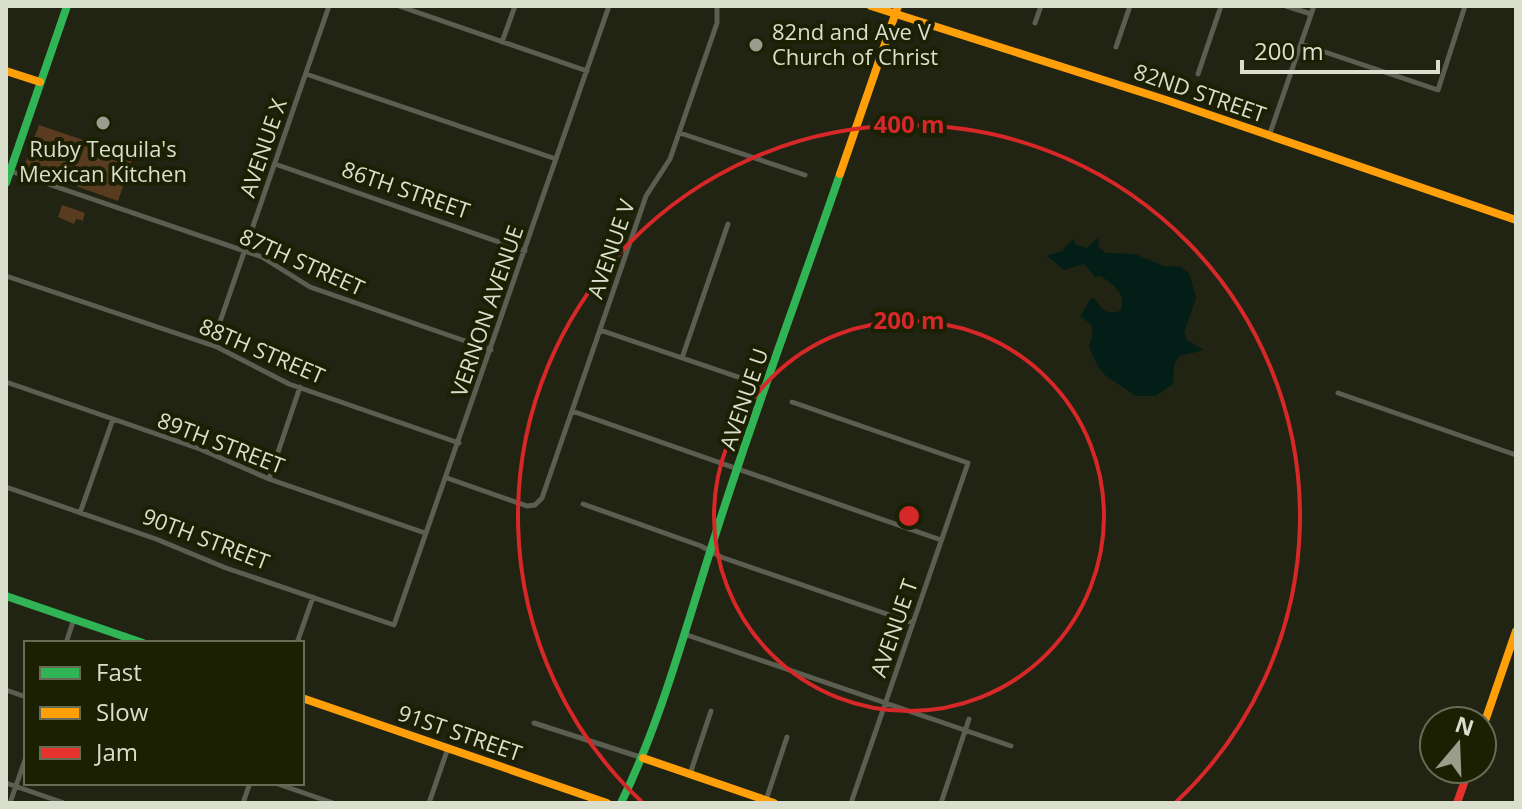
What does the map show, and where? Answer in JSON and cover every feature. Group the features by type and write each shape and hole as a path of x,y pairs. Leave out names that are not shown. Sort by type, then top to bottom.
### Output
{"street":[{"path":"6,183 67,6"},
{"name":"AVENUE X","path":"212,345 329,6"},
{"path":"399,6 587,71"},
{"path":"420,14 423,6"},
{"path":"502,42 515,6"},
{"name":"VERNON AVENUE","path":"394,625 609,6"},
{"name":"AVENUE V","path":"447,478 527,506 535,505 542,498 646,196 670,159 680,133 717,23 717,6"},
{"name":"82ND STREET","path":"871,6 896,10 1516,220"},
{"path":"1035,23 1041,6"},
{"path":"1116,47 1130,6"},
{"path":"1198,74 1221,6"},
{"path":"1286,6 1311,14"},
{"path":"1269,136 1314,6"},
{"path":"1301,44 1438,90 1464,6"},
{"name":"AVENUE U","path":"621,803 643,758 686,635 710,551 896,10"},
{"path":"6,71 40,82"},
{"path":"306,74 556,159"},
{"path":"680,133 805,175"},
{"name":"86TH STREET","path":"275,164 525,251"},
{"name":"87TH STREET","path":"10,171 244,252 277,265 310,287 491,350"},
{"path":"682,358 728,224"},
{"name":"88TH STREET","path":"6,276 212,345 300,387 459,443"},
{"path":"600,330 767,387"},
{"name":"89TH STREET","path":"6,382 200,449 269,479 425,533"},
{"path":"269,479 300,387"},
{"path":"1338,393 1516,455"},
{"name":"AVENUE T","path":"792,402 968,463 851,803"},
{"path":"572,411 942,540"},
{"path":"80,513 113,419"},
{"name":"90TH STREET","path":"6,487 156,539 226,568 394,625"},
{"path":"583,504 721,557 913,624"},
{"path":"6,596 137,641"},
{"path":"298,641 313,597"},
{"path":"67,641 74,619"},
{"path":"1491,705 1516,631"},
{"path":"686,635 1011,746"},
{"name":"91ST STREET","path":"304,699 607,803"},
{"path":"690,774 711,711"},
{"path":"941,803 969,719"},
{"path":"534,723 770,802 787,737"},
{"path":"429,803 448,748"},
{"path":"10,803 24,763"},
{"path":"6,783 64,803"},
{"path":"281,785 333,803"}],"shaded area":[{"path":"39,125 133,157 118,201 28,169 25,164"},
{"path":"62,205 85,213 81,226 82,220 76,219 74,224 58,217"}],"water":[{"path":"1098,238 1099,248 1106,253 1135,254 1163,266 1180,267 1189,273 1196,298 1184,333 1187,340 1204,350 1180,356 1174,364 1173,384 1155,396 1136,396 1106,376 1097,365 1089,346 1092,328 1080,317 1091,298 1105,311 1120,311 1122,300 1118,290 1100,276 1095,277 1084,264 1064,270 1047,256 1062,251 1073,239 1076,245 1087,248"}],"traffic: fast":[{"path":"6,183 67,6"},
{"path":"621,803 659,711 725,504 840,174"},
{"path":"6,596 137,641"}],"traffic: slow":[{"path":"871,6 1166,100 1516,220"},
{"path":"840,174 898,6"},
{"path":"6,71 40,82"},
{"path":"1491,705 1516,631"},
{"path":"304,699 607,803"},
{"path":"643,758 774,803"}],"traffic: jam":[{"path":"1457,803 1463,785"}],"place":[{"name":"82nd and Ave V Church of Christ","path":"756,45"},
{"name":"Ruby Tequila's Mexican Kitchen","path":"103,123"}]}
